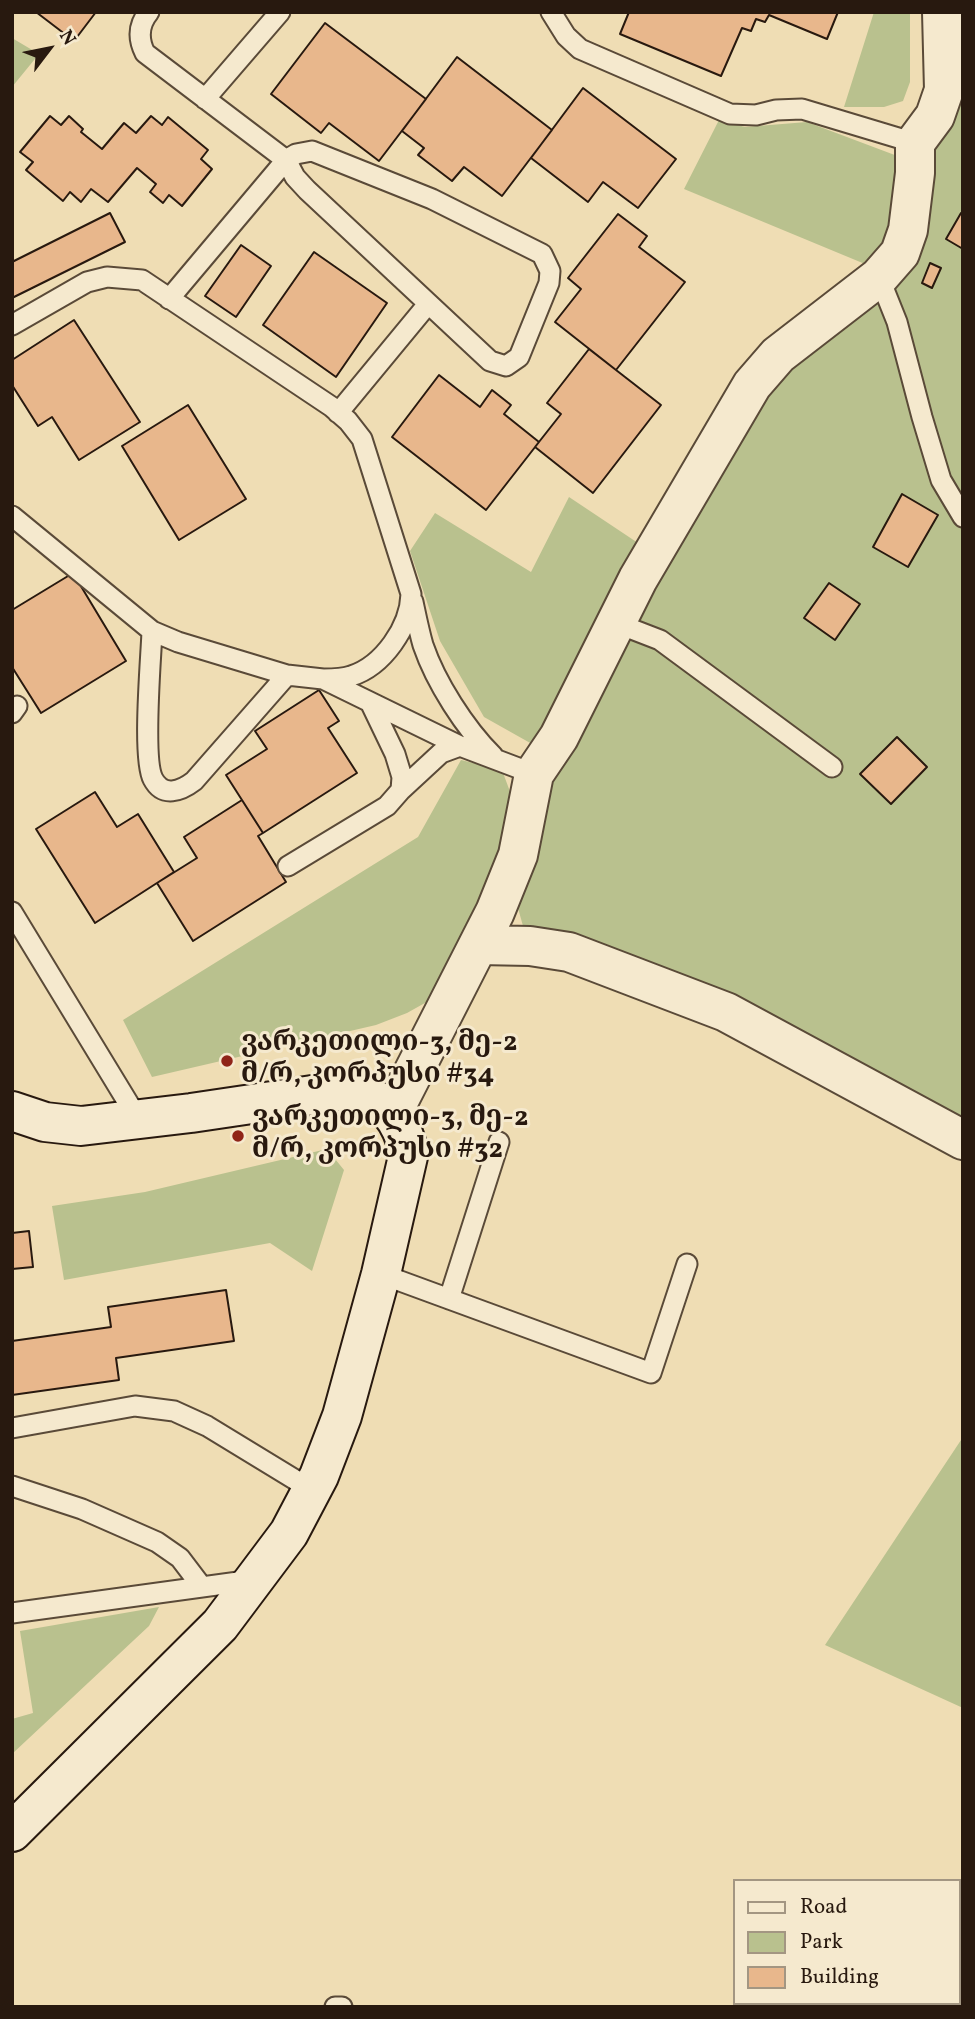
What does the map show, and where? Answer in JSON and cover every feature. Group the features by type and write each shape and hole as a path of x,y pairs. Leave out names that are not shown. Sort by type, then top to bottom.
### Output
{"street":[{"path":"393,1112 479,944 518,855 534,774 559,737 638,579 752,384 778,355 879,277 900,253 908,230 915,173 915,143 935,116 944,90 942,12"},
{"path":"479,944 530,946 569,953 726,1012 963,1140"},
{"path":"12,1111 45,1122 81,1126 353,1089 370,1095 393,1112 404,1132 409,1152 381,1275 342,1416 312,1490 289,1533 220,1625 12,1832"}],"lane":[{"path":"149,12 139,30 140,44 145,54 286,160 295,177 490,361 506,366 519,357 549,283 550,271 542,254 432,199 312,151 296,154 286,160 169,299"},
{"path":"205,99 280,12"},
{"path":"551,12 566,36 580,48 730,114 802,109 915,143"},
{"path":"12,325 87,282 107,277 142,281 338,413 362,439 411,594 424,646 439,679 463,721 497,760"},
{"path":"879,277 897,322 942,480 963,517"},
{"path":"338,413 428,304"},
{"path":"12,516 152,631 178,642 287,675 323,679 351,677 367,668 391,647 405,624 411,594"},
{"path":"616,623 660,639 832,767"},
{"path":"152,631 148,753 152,777 159,787 170,792 183,790 194,781 287,675"},
{"path":"323,679 460,746 534,774"},
{"path":"370,702 395,754 402,777 401,790"},
{"path":"288,866 387,806 441,753 460,746"},
{"path":"12,912 138,1119"},
{"path":"449,1299 499,1142"},
{"path":"381,1275 651,1373 687,1264"},
{"path":"12,1427 135,1406 174,1411 207,1426 312,1490"},
{"path":"12,1486 82,1508 157,1542 180,1558 202,1587"},
{"path":"12,1613 254,1579"},
{"path":"335,2007 342,2007"}],"green space":[{"path":"874,12 910,12 910,82 903,101 884,107 844,107"},
{"path":"953,12 963,12 963,1129 525,933 514,894 549,781 759,393 896,273"},
{"path":"12,38 39,54 12,87"},
{"path":"719,120 745,127 807,122 908,160 877,269 684,189"},
{"path":"569,497 641,545 532,744 484,717 440,641 410,551 435,513 531,572"},
{"path":"461,760 502,770 512,797 500,854 432,999 407,1013 376,1025 152,1077 123,1020 418,837"},
{"path":"327,1149 344,1170 312,1271 270,1243 64,1280 52,1206 145,1192"},
{"path":"963,1437 963,1708 825,1645"},
{"path":"159,1607 149,1626 12,1754 12,1719 33,1713 20,1631"}],"building":[{"path":"36,12 96,12 74,41"},
{"path":"629,12 838,12 827,39 769,15 765,22 756,19 751,31 742,28 721,76 620,34"},
{"path":"325,23 426,99 379,161 329,123 321,133 271,94"},
{"path":"457,57 552,130 502,196 464,167 452,181 418,155 424,148 402,131"},
{"path":"583,88 676,159 638,208 603,182 588,202 531,158"},
{"path":"50,116 61,125 69,116 83,129 81,132 102,149 124,123 136,133 151,116 162,125 168,117 208,150 201,159 212,169 182,206 169,195 163,203 150,192 156,184 137,168 108,202 91,189 81,202 70,192 63,201 26,170 33,162 20,152"},
{"path":"110,213 125,242 12,298 12,262"},
{"path":"961,213 963,214 963,249 946,239"},
{"path":"618,214 647,236 639,247 685,282 616,370 555,322 581,289 568,278"},
{"path":"241,245 271,266 236,317 205,296"},
{"path":"314,252 387,303 336,377 263,325"},
{"path":"930,263 941,268 932,288 922,283"},
{"path":"74,320 140,422 79,460 52,417 38,426 12,385 12,360"},
{"path":"589,349 661,405 593,493 535,447 561,414 547,403"},
{"path":"439,375 480,407 492,390 511,405 504,414 539,442 486,510 392,437"},
{"path":"188,405 246,499 179,540 122,446"},
{"path":"902,494 938,515 908,567 873,547"},
{"path":"73,573 126,661 41,713 12,667 12,610"},
{"path":"829,583 860,604 835,640 804,618"},
{"path":"319,690 339,721 328,728 357,773 263,833 226,775 267,749 255,731"},
{"path":"897,737 927,767 891,804 860,774"},
{"path":"95,792 117,827 138,814 174,872 95,923 36,829"},
{"path":"242,800 263,833 258,836 286,882 193,941 157,883 197,858 184,837"},
{"path":"29,1231 33,1267 12,1269 12,1233"},
{"path":"226,1290 234,1341 116,1358 119,1380 12,1395 12,1341 111,1327 108,1307"},
{"path":"963,1974 963,2007 943,2007 961,2005"}],"place":[{"name":"ვარკეთილი-3, მე-2 მ/რ, კორპუსი #34","path":"227,1061"},
{"name":"ვარკეთილი-3, მე-2 მ/რ, კორპუსი #32","path":"238,1136"}]}
